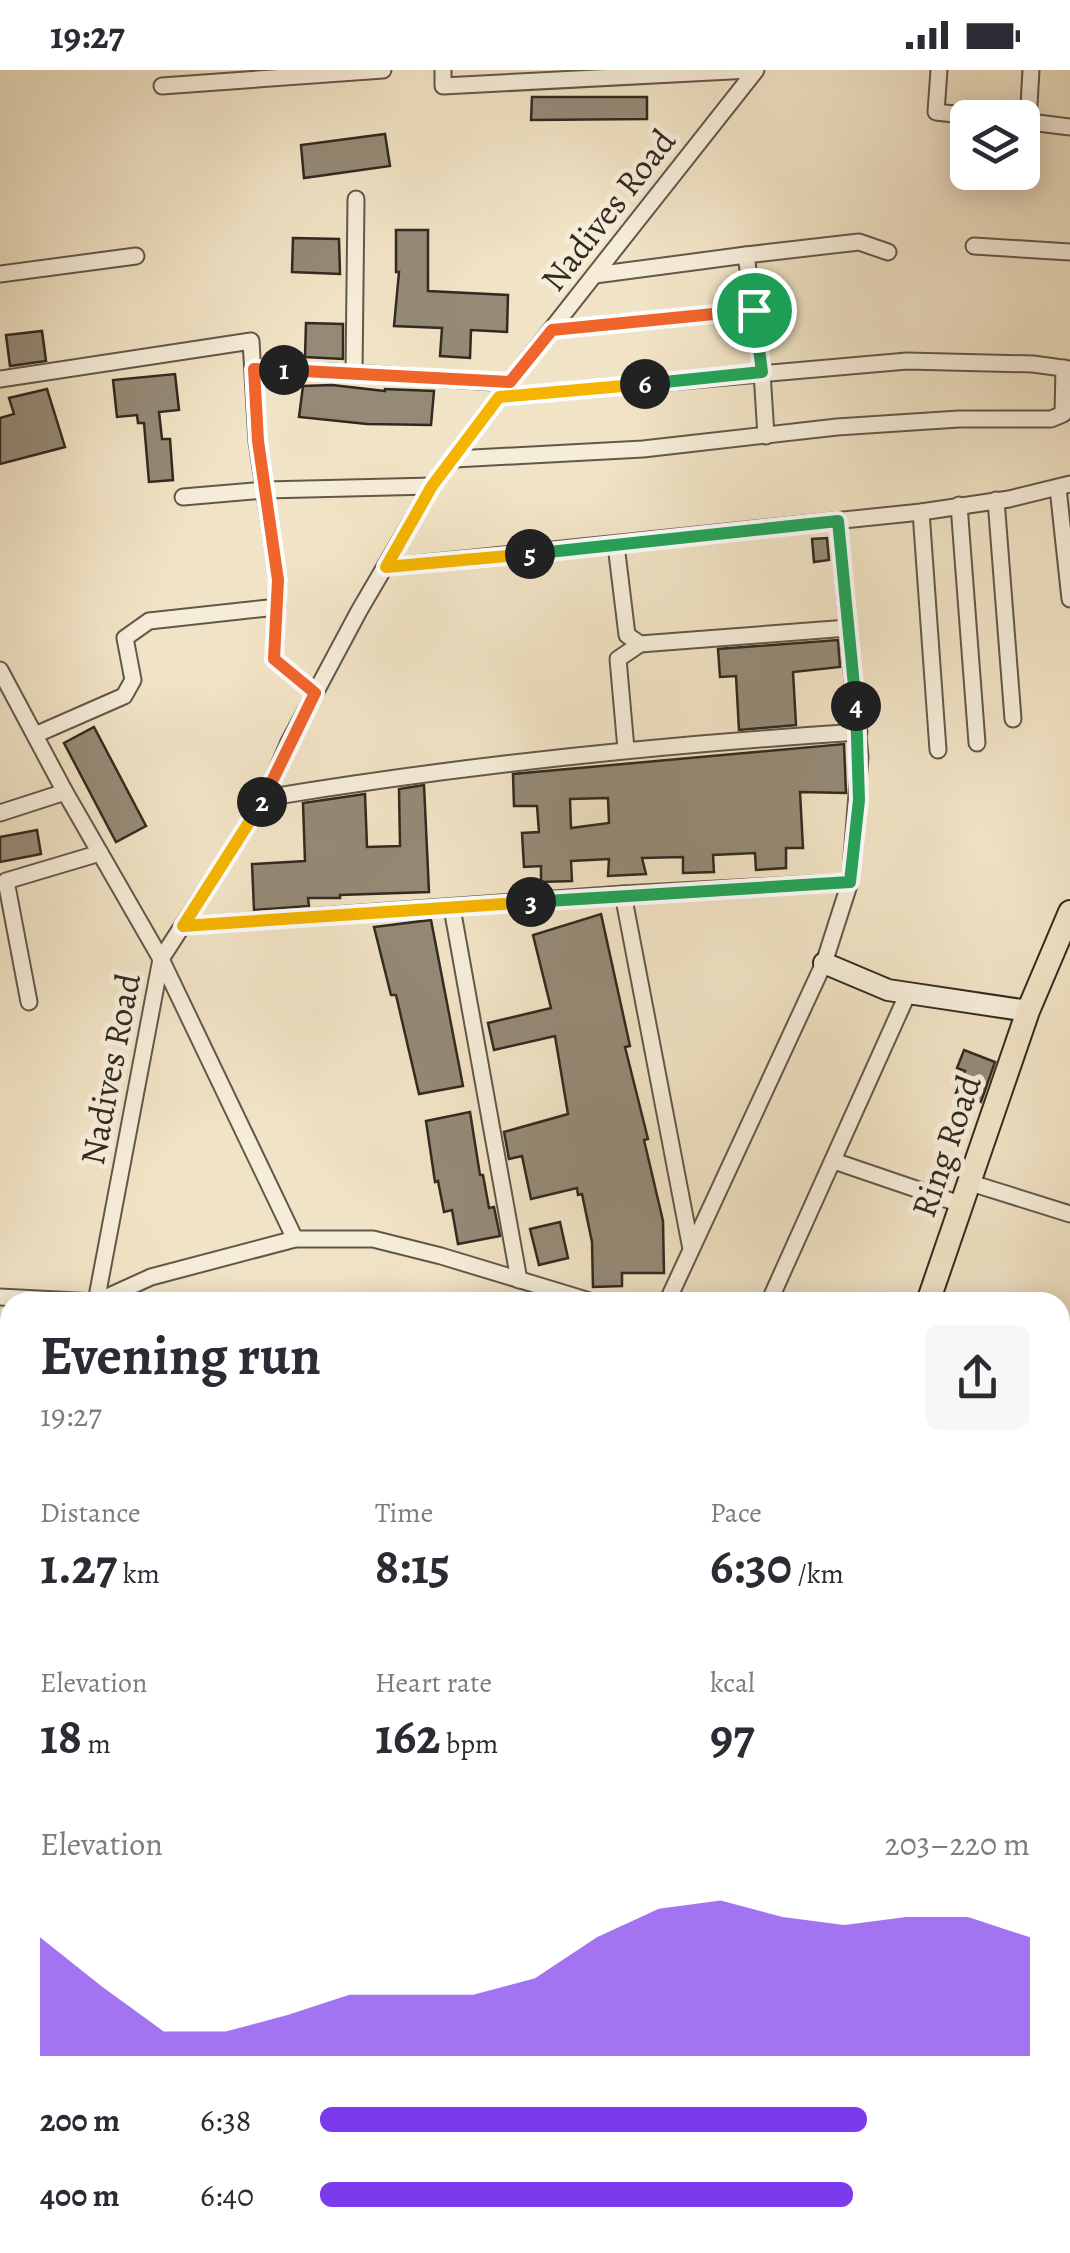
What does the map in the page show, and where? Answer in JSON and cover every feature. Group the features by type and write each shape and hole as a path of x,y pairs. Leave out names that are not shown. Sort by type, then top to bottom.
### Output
{"main road":[{"name":"Ring Road","path":"932,1292 1028,1011 1070,912"},
{"path":"824,963 888,990 1028,1011"}],"street":[{"path":"162,86 383,70"},
{"path":"443,70 443,86 753,70"},
{"name":"Nadives Road","path":"98,1292 161,960 265,798 315,693 432,486 753,70"},
{"path":"939,70 936,112 950,114"},
{"path":"1028,100 1032,70"},
{"path":"1040,124 1070,127"},
{"path":"354,373 356,199"},
{"path":"596,274 859,242 888,252"},
{"path":"974,246 1070,252"},
{"path":"746,255 762,372 766,436"},
{"path":"0,274 136,256"},
{"path":"552,330 754,310"},
{"path":"0,380 251,342 258,441 278,580 274,659 315,693"},
{"path":"455,459 644,448 837,427 959,419 1052,420 1064,414 1067,368 907,361 499,397"},
{"path":"254,369 510,382"},
{"path":"183,497 265,490 432,486"},
{"path":"386,567 921,512 1064,486 1070,599"},
{"path":"996,500 1012,720"},
{"path":"958,505 977,743"},
{"path":"921,512 938,750"},
{"path":"672,1292 824,963 850,882 859,800 858,732 838,521"},
{"path":"616,545 628,636 640,644"},
{"path":"35,735 124,696 133,680 125,638 149,621 277,607"},
{"path":"626,749 618,659 640,644 848,628"},
{"path":"0,670 161,960 294,1239"},
{"path":"265,798 407,774 626,749 858,732"},
{"path":"0,813 65,792"},
{"path":"30,1002 6,880 100,853"},
{"path":"183,926 850,882"},
{"path":"623,894 692,1249"},
{"path":"452,908 519,1280"},
{"path":"774,1292 908,993"},
{"path":"834,1161 967,1194 1070,1214"},
{"path":"117,1292 151,1276 294,1239 373,1239 556,1292"}],"building":[{"path":"532,97 647,97 647,119 531,120"},
{"path":"385,134 390,166 304,178 301,145"},
{"path":"396,230 428,230 428,291 508,295 507,332 471,330 470,358 440,356 442,328 394,326 399,272"},
{"path":"293,238 339,239 340,274 292,272"},
{"path":"306,323 343,324 343,359 305,357"},
{"path":"42,331 46,361 10,366 6,335"},
{"path":"175,374 179,410 159,412 162,439 170,439 173,480 149,482 144,423 138,423 137,415 117,417 113,380"},
{"path":"303,386 434,391 431,425 299,417"},
{"path":"47,389 65,447 0,464 0,418 14,414 9,398"},
{"path":"827,538 829,560 814,562 812,539"},
{"path":"838,640 840,667 793,672 796,725 739,730 736,676 720,677 718,649"},
{"path":"94,727 146,826 116,842 64,743"},
{"path":"844,744 846,793 800,792 803,848 786,848 786,868 756,870 755,853 713,855 714,872 683,873 683,857 642,858 646,874 608,876 609,859 571,861 572,881 541,882 541,866 524,867 522,833 539,832 537,806 514,806 513,774","holes":["608,798 609,823 571,828 570,799"]},
{"path":"424,785 429,892 308,898 309,906 254,910 252,864 305,861 303,803 365,794 367,847 400,846 399,789"},
{"path":"37,830 41,854 0,862 0,837"},
{"path":"601,914 663,1221 664,1273 622,1273 622,1286 593,1287 592,1242 582,1194 578,1195 577,1188 531,1199 522,1156 509,1159 504,1132 568,1114 555,1036 494,1050 488,1023 551,1008 533,935"},
{"path":"431,920 463,1086 419,1094 396,995 391,995 374,927"},
{"path":"964,1050 995,1062 981,1102 956,1093 965,1071 957,1068"},
{"path":"470,1112 480,1175 489,1208 494,1207 500,1236 458,1244 452,1210 444,1212 438,1181 435,1182 426,1121"},
{"path":"560,1222 568,1258 539,1265 530,1229"}],"route":[{"path":"754,310 762,372 499,397 432,486 386,567 838,521 860,757 850,882 183,926 265,798 315,693 274,659 278,580 258,441 254,369 510,382 552,330 754,310"}]}
